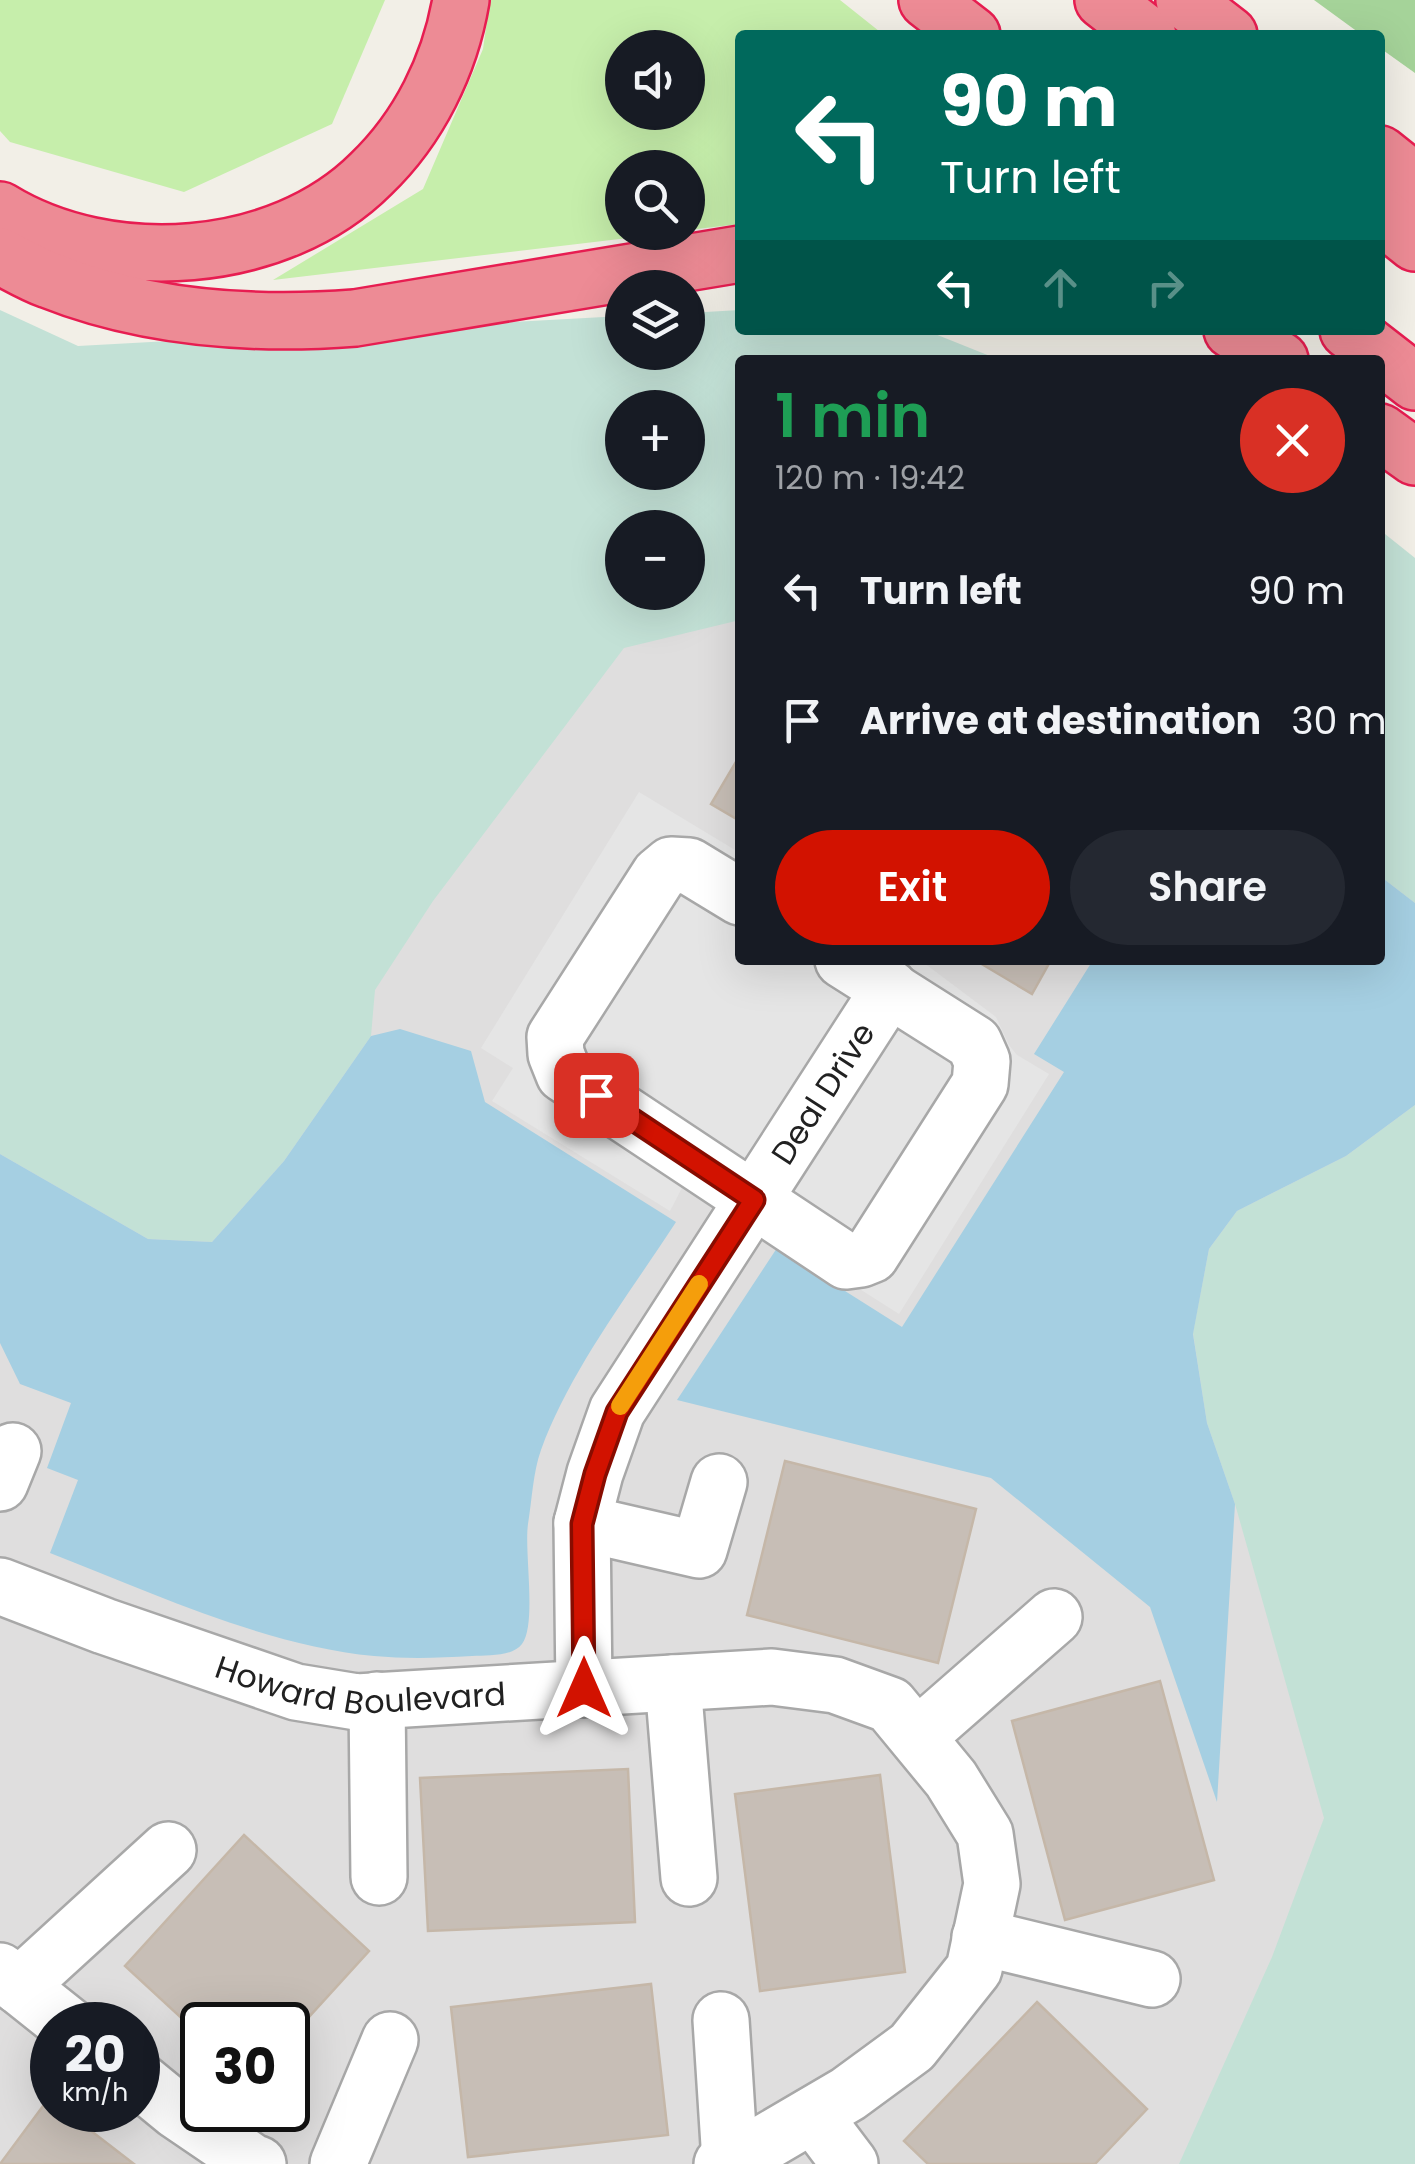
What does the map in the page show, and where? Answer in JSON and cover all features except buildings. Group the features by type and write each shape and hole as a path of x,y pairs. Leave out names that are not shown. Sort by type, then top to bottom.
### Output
{"highway":[{"path":"0,210 60,237 108,250 158,255 208,251 302,222 338,202 371,176 398,145 423,109 442,68 461,0"},
{"path":"927,0 966,30"},
{"path":"1103,0 1142,30"},
{"path":"1184,0 1223,30"},
{"path":"1385,158 1415,182"},
{"path":"1385,219 1415,242"},
{"path":"0,256 46,279 94,296 146,309 258,322 355,318 735,255"},
{"path":"1240,335 1272,355"},
{"path":"1354,335 1380,355"},
{"path":"1385,359 1415,382"},
{"path":"1385,436 1415,457"}],"street":[{"path":"735,894 689,866 670,865 659,875 555,1037 556,1054 564,1074 846,1261 871,1255 980,1084 982,1061 974,1043 851,965"},
{"name":"Deal Drive","path":"584,1688 582,1524 617,1412 890,988"},
{"path":"582,1524 699,1550 719,1482"},
{"name":"Howard Boulevard","path":"0,1586 296,1692 357,1702 772,1678 835,1685 890,1705 951,1779 984,1834 992,1884 974,1968 912,2047 848,2094 726,2162"},
{"path":"917,1736 1054,1617"},
{"path":"673,1684 690,1878"},
{"path":"377,1700 379,1877"},
{"path":"38,2002 9,1979 168,1850"},
{"path":"980,1937 1152,1979"},
{"path":"720,2020 726,2162"},
{"path":"338,2164 390,2040"},
{"path":"160,2096 258,2164"},
{"path":"813,2114 850,2164"}],"shaded area":[{"path":"0,310 78,346 605,317 605,370 705,370 705,312 735,310 735,335 938,335 988,355 735,355 735,621 624,648 433,901 375,990 371,1036 284,1161 212,1242 148,1239 0,1154"},
{"path":"1385,534 1415,558 1415,903 1385,880"},
{"path":"735,567 735,965 1385,965 1385,814 1415,840 1415,1324 1312,2028 1203,2164 0,2164 0,921 605,610 705,610 705,583"},
{"path":"639,792 735,850 735,965 927,965 996,1017 1017,1055 1049,1074 899,1314 685,1182 670,1211 492,1101 513,1068 481,1048"},
{"path":"1385,880 1415,903 1415,1105 1346,1156 1237,1211 1209,1249 1193,1334 1207,1423 1235,1504 1217,1802 1150,1607 991,1478 677,1400 777,1248 902,1327 1064,1072 1034,1054 1090,965 1385,965"},
{"path":"400,1029 471,1051 485,1102 676,1222 584,1361 553,1420 534,1477 528,1524 526,1634 518,1648 499,1654 386,1657 292,1641 209,1615 50,1553 78,1480 47,1468 71,1403 20,1384 0,1343 0,1154 148,1239 212,1242 284,1161 371,1036"},
{"path":"1415,1105 1415,2164 1179,2164 1272,1957 1324,1818 1235,1504 1207,1423 1193,1333 1209,1249 1237,1211 1346,1156"}],"green space":[{"path":"0,0 385,0 332,124 184,192 10,142 0,131"},
{"path":"490,0 840,0 878,30 735,30 735,225 705,228 705,150 605,150 605,241 273,280 423,189 483,49"},
{"path":"1314,0 1415,0 1415,73 1385,52 1385,30 1355,30"}],"slow traffic":[{"path":"620,1406 699,1284"}],"route":[{"path":"584,1688 582,1524 595,1474 617,1412 754,1200 596,1095"}]}
